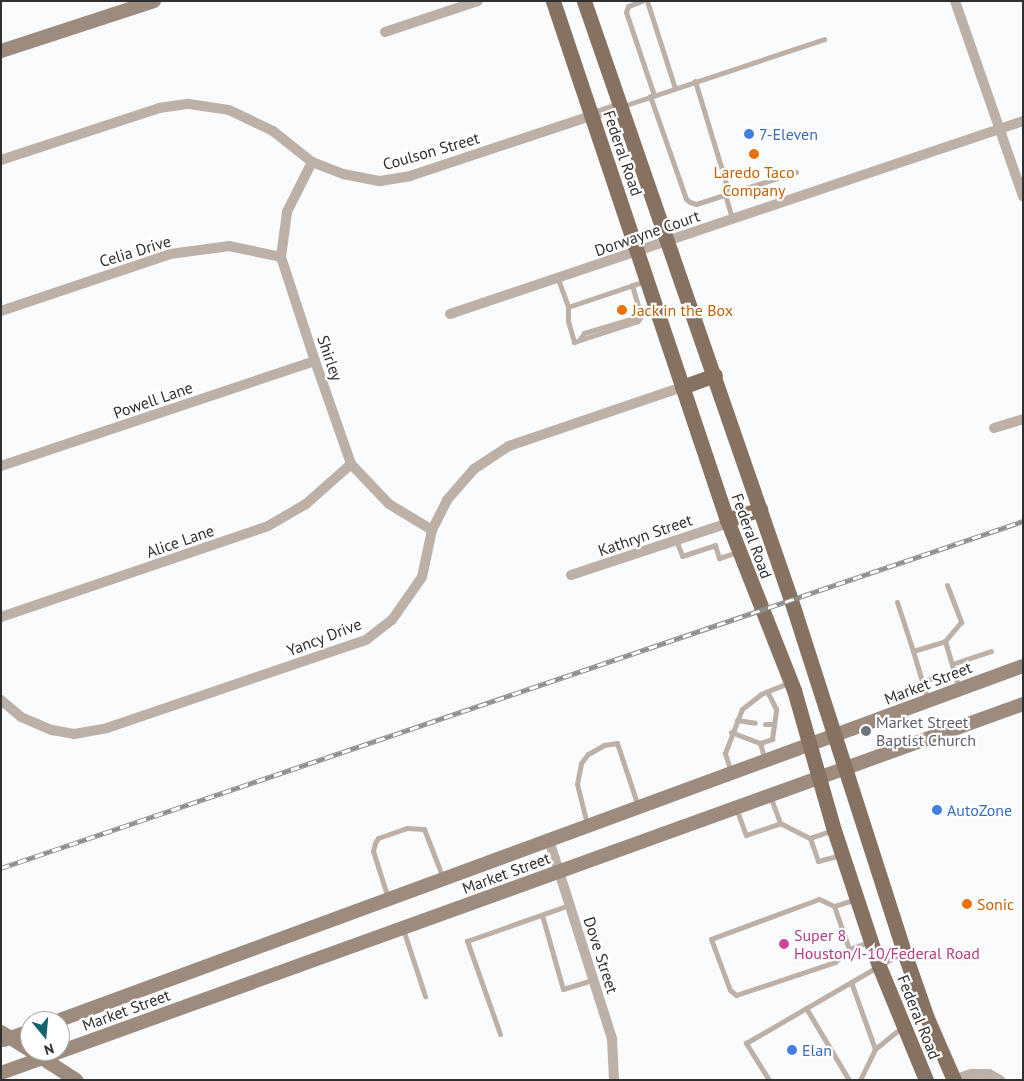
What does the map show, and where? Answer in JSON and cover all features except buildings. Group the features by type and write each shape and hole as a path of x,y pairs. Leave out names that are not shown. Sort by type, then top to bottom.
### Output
{"main road":[{"path":"1,51 154,1"},
{"name":"Federal Road","path":"553,1 728,521 791,682 812,746 834,830 871,942 926,1080"},
{"name":"Federal Road","path":"584,1 666,242 715,375 836,737 904,952 927,1018 954,1080"},
{"path":"682,387 715,375"},
{"path":"728,521 760,509"},
{"name":"Market Street","path":"70,1016 388,898 812,746 1023,666"},
{"name":"Market Street","path":"70,1041 403,929 735,806 820,776 846,769 1023,704"},
{"path":"4,1037 20,1033"},
{"path":"4,1037 20,1045"},
{"name":"Market Street","path":"1,1073 21,1061"},
{"path":"46,1061 69,1078"}],"street":[{"path":"385,32 478,1"},
{"path":"955,1 1001,128 1023,196"},
{"name":"Coulson Street","path":"1,160 159,108 189,104 229,110 273,131 312,162 343,174 380,181 410,176 621,106"},
{"name":"Dorwayne Court","path":"450,314 639,252 1023,121"},
{"name":"Shirley","path":"312,162 287,212 281,257 351,464 389,504 432,530"},
{"name":"Celia Drive","path":"1,312 170,254 229,246 281,257"},
{"name":"Powell Lane","path":"1,466 315,361"},
{"name":"Yancy Drive","path":"1,700 21,717 52,730 82,732 108,728 351,646 380,630 403,606 422,577 432,530 455,489 474,468 496,452 682,387"},
{"path":"994,428 1023,418"},
{"name":"Alice Lane","path":"1,616 268,526 306,504 336,474 351,464"},
{"name":"Kathryn Street","path":"571,575 728,521"},
{"name":"Dove Street","path":"549,840 612,1039 614,1080"},
{"path":"954,1080 989,1074 1000,1080"}],"lane":[{"path":"642,1 628,6 626,12 686,199 696,204 796,172"},
{"path":"647,1 675,88"},
{"path":"621,106 824,39"},
{"path":"695,81 727,193 732,220"},
{"path":"558,279 568,307 568,321 577,341 638,321 641,316 657,311"},
{"path":"568,307 648,280"},
{"path":"632,285 641,316"},
{"path":"676,540 682,556 715,545 719,558 739,551"},
{"path":"913,651 945,641 961,622 947,585"},
{"path":"897,602 929,702"},
{"path":"945,641 959,690"},
{"path":"952,664 991,651"},
{"path":"922,681 954,672"},
{"path":"732,775 725,753 731,732 742,709 767,692 791,682"},
{"path":"731,732 760,743 772,739 776,709 767,692"},
{"path":"737,720 755,722"},
{"path":"765,724 774,724"},
{"path":"588,826 577,784 581,763 588,754 604,745 617,743 639,807"},
{"path":"760,743 766,762"},
{"path":"769,794 780,823 810,838 818,861 842,854"},
{"path":"735,806 746,835 780,823"},
{"path":"388,898 373,851 378,838 407,828 424,829 443,878"},
{"path":"810,838 834,830"},
{"path":"857,899 834,906 819,899 711,939 730,990 736,995 835,962 849,949 871,942"},
{"path":"500,1034 467,941 569,905"},
{"path":"834,906 849,949"},
{"path":"542,915 564,988 593,980"},
{"path":"403,929 425,996"},
{"path":"769,1080 746,1043 904,952"},
{"path":"851,982 875,1049"},
{"path":"806,1008 849,1080"},
{"path":"860,1080 875,1049 903,1026"}],"railway":[{"path":"1,868 1023,521"}],"place":[{"name":"7-Eleven","path":"749,134"},
{"name":"Laredo Taco Company","path":"754,154"},
{"name":"Jack in the Box","path":"622,310"},
{"name":"Market Street Baptist Church","path":"866,731"},
{"name":"AutoZone","path":"937,810"},
{"name":"Sonic","path":"967,904"},
{"name":"Super 8 Houston/I-10/Federal Road","path":"784,944"},
{"name":"Elan","path":"792,1050"}]}
